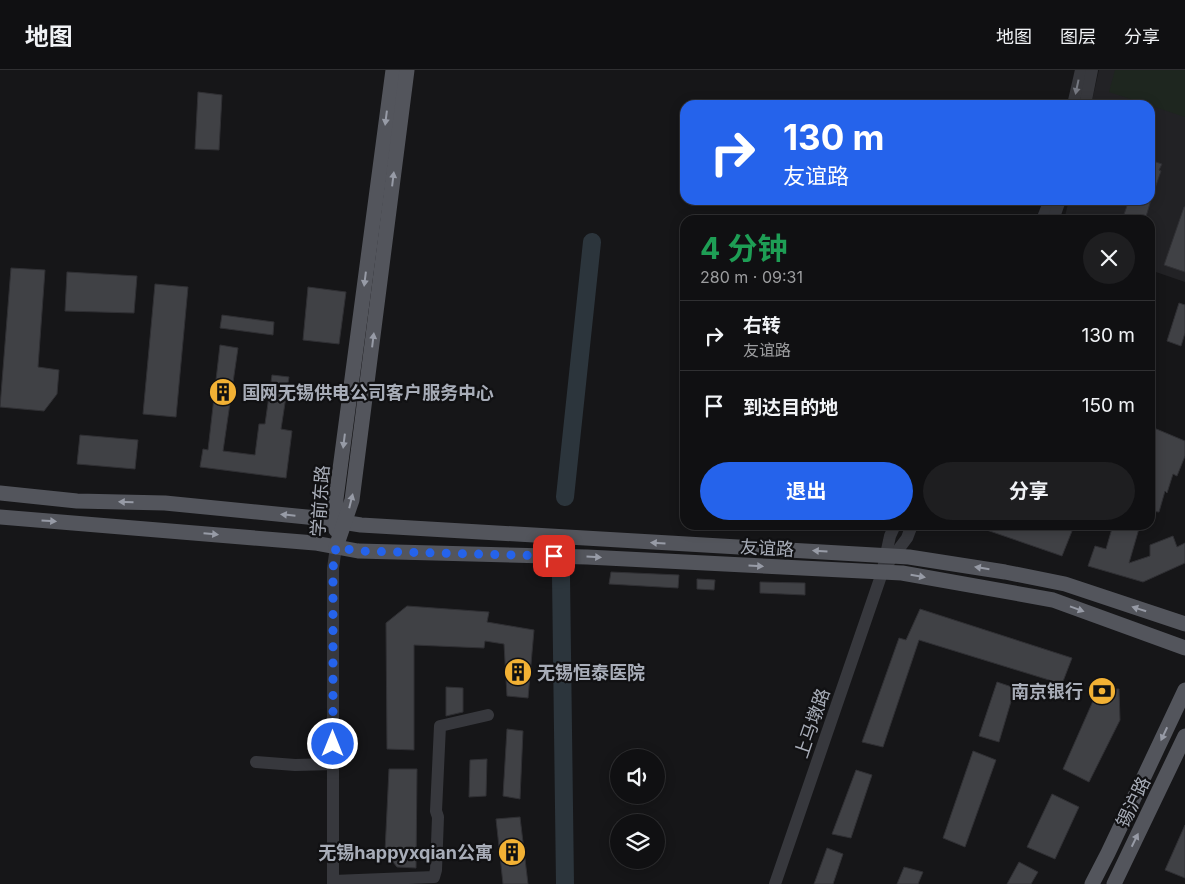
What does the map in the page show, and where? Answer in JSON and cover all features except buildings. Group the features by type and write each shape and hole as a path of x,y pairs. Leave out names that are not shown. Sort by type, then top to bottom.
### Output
{"main road":[{"name":"学前东路","path":"336,547 340,522 336,499 392,70"},
{"name":"学前东路","path":"340,522 352,500 407,70"},
{"name":"友谊路","path":"0,493 77,501 165,503 340,522 539,536 890,556 1005,572 1065,584 1185,624"},
{"name":"友谊路","path":"0,517 296,542 358,551 587,556 902,573 1053,600 1185,648"},
{"path":"1092,884 1185,690"},
{"name":"锡沪路","path":"1114,884 1185,736"}],"street":[{"path":"1074,100 1081,70"},
{"path":"1085,100 1092,70"},
{"name":"上马墩路","path":"890,556 890,536 892,530"},
{"name":"上马墩路","path":"775,884 882,572 890,556 907,538 910,530"},
{"path":"336,547 333,568 333,882 434,877 436,870 438,817 436,811 440,726 488,715"},
{"path":"256,762 295,765 333,764"}],"shaded area":[{"path":"1099,70 1185,70 1185,282 1155,272 1155,215 1065,215 1068,205 1155,205 1155,100 1092,100"},
{"path":"1115,70 1185,70 1185,117 1155,107 1155,100 1133,100 1109,92"}],"waterway":[{"path":"565,497 592,242"},
{"path":"561,576 565,884"}],"place":[{"name":"国网无锡供电公司客户服务中心","path":"223,392"},
{"name":"无锡恒泰医院","path":"518,672"},
{"name":"南京银行","path":"1102,691"},
{"name":"无锡happyxqian公寓","path":"512,852"}],"route":[{"path":"333,744 333,568 336,547 358,551 554,556"}]}
